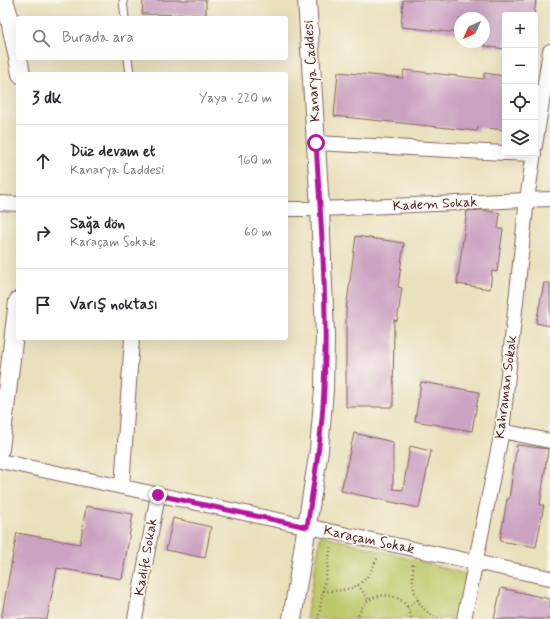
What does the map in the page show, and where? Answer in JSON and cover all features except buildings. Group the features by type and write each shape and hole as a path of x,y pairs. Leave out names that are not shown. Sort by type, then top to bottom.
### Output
{"street":[{"path":"4,0 16,48"},
{"name":"Kanarya Caddesi","path":"292,619 319,450 324,390 326,336 307,0"},
{"name":"Kahraman Sokak","path":"538,126 550,51"},
{"path":"18,60 21,72"},
{"path":"316,143 502,153"},
{"name":"Kahraman Sokak","path":"464,619 502,431 527,199 533,156"},
{"name":"Kadem Sokak","path":"288,209 320,209 550,199"},
{"path":"0,203 16,204"},
{"path":"0,449 16,317"},
{"path":"122,488 132,340"},
{"path":"502,431 550,441"},
{"name":"Karaçam Sokak","path":"0,461 550,578"},
{"name":"Kadife Sokak","path":"135,619 158,495"}],"lane":[{"path":"124,0 125,16"},
{"path":"128,60 130,72"}],"path":[{"path":"318,619 331,544"},
{"path":"372,554 385,557"},
{"path":"323,591 336,591 354,588 364,581 373,570 378,555"},
{"path":"406,562 420,566"},
{"path":"413,564 412,577 415,596 425,610 442,619"},
{"path":"358,585 369,600"},
{"path":"358,619 363,606 369,600 377,596 386,595 402,601 407,608 411,619"},
{"path":"407,608 418,600"}],"green space":[{"path":"321,535 469,575 460,619 306,619"}],"route":[{"path":"158,495 307,527 319,450 324,390 326,336 316,143"}]}
